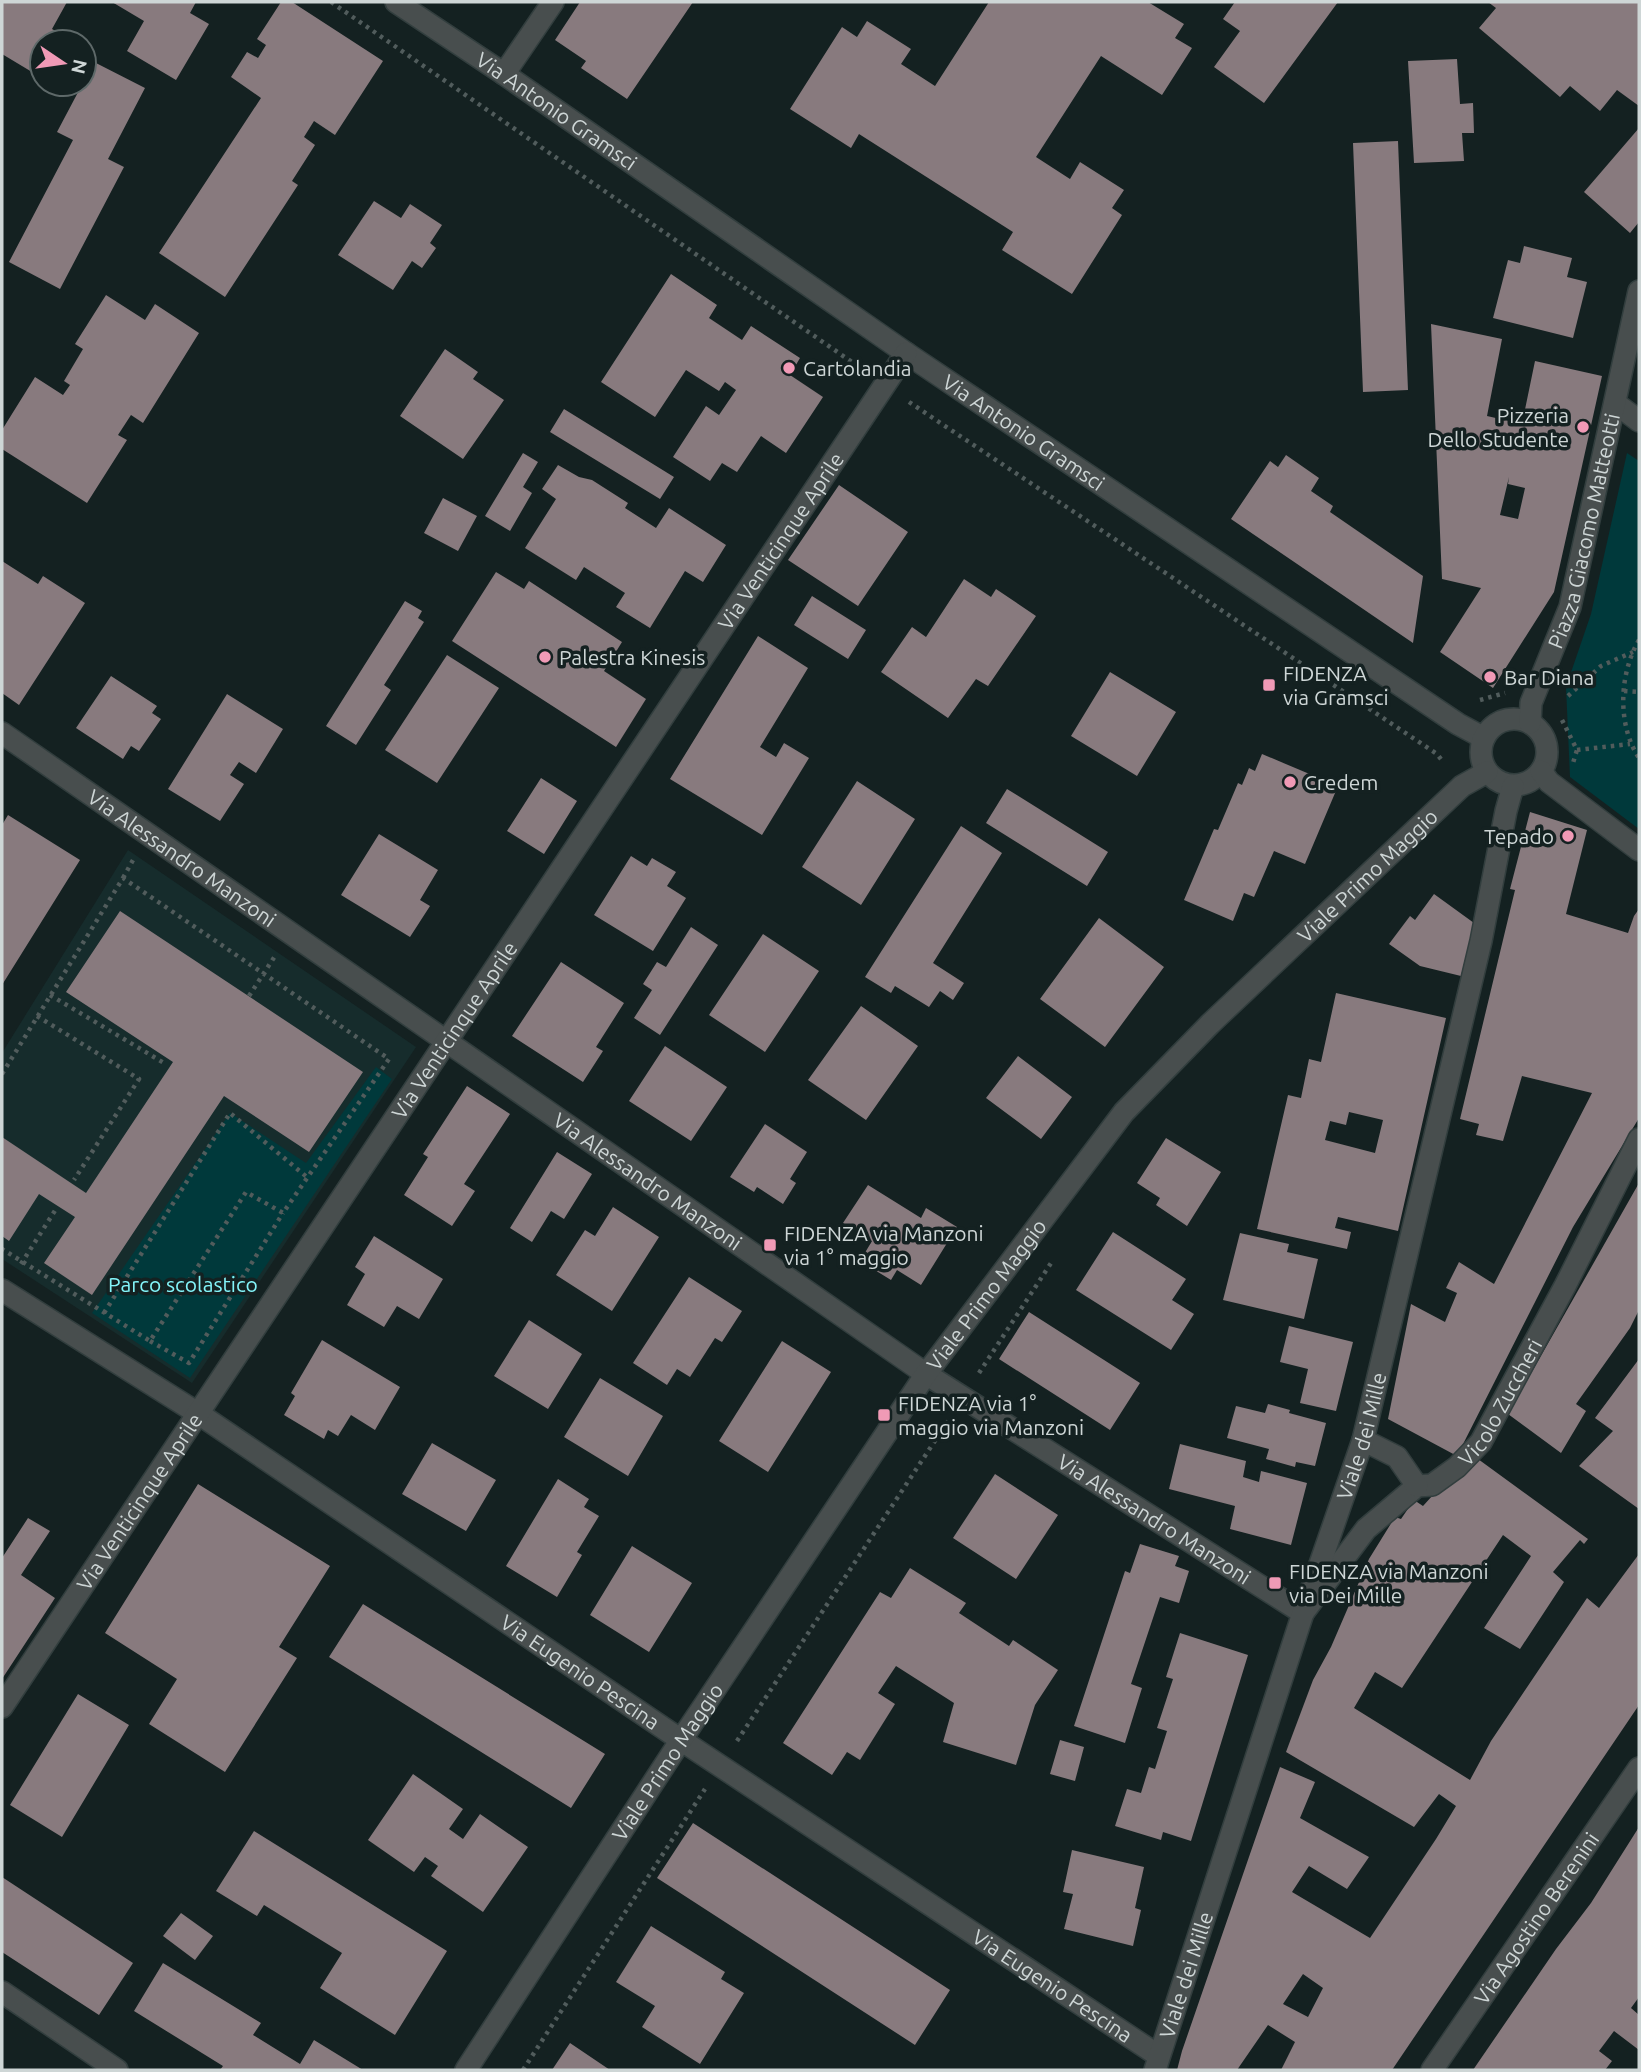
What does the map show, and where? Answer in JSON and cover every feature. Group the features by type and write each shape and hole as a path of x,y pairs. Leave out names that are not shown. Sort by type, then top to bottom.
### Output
{"street":[{"name":"Via Antonio Gramsci","path":"397,2 905,353 1458,724 1484,738"},
{"path":"504,74 553,2"},
{"path":"1615,403 1639,291"},
{"name":"Via Venticinque Aprile","path":"2,1707 905,353"},
{"path":"1615,403 1639,371"},
{"name":"Piazza Giacomo Matteotti","path":"1534,727 1531,704 1570,607 1615,403 1639,421"},
{"path":"1518,719 1534,727 1546,744 1546,758 1541,771 1529,782 1513,786 1499,782 1487,772 1481,750 1484,738 1492,727 1504,721 1518,719"},
{"name":"Via Alessandro Manzoni","path":"2,733 926,1374 1303,1613"},
{"path":"1541,771 1549,782 1639,850"},
{"name":"Viale Primo Maggio","path":"466,2070 681,1740 926,1374 1124,1112 1210,1024 1466,783 1487,772"},
{"name":"Viale dei Mille","path":"1157,2063 1303,1613 1363,1440 1482,941 1513,786"},
{"name":"Vicolo Zuccheri","path":"1303,1613 1366,1529 1417,1486 1432,1485 1457,1467 1481,1442 1565,1286 1639,1139"},
{"name":"Via Eugenio Pescina","path":"2,1290 199,1414 1157,2063"},
{"path":"1363,1440 1397,1457 1417,1486"},
{"name":"Via Agostino Berenini","path":"1432,2070 1639,1768"},
{"path":"2,1992 117,2070"}],"path":[{"path":"1639,640 1628,665 1624,691 1626,729 1630,744 1639,758"},
{"path":"1534,727 1601,666 1633,652"},
{"path":"1624,691 1639,692"},
{"path":"1555,708 1577,750 1564,793"},
{"path":"1577,750 1630,744"},
{"path":"2,1074 123,878 388,1059 283,1213 189,1363 2,1249"},
{"path":"248,996 278,952"},
{"path":"50,995 164,1063"},
{"path":"37,1016 139,1079 75,1180"},
{"path":"104,1313 230,1113 309,1178"},
{"path":"150,1341 246,1192 283,1213"},
{"path":"18,1270 56,1209"},
{"path":"523,2070 1055,1258"}],"shaded area":[{"path":"128,850 416,1047 192,1383 2,1259 2,1053"}],"green space":[{"path":"1627,453 1639,461 1639,829 1570,777 1566,687 1591,614"},
{"name":"Parco scolastico","path":"376,1067 392,1079 190,1378 92,1313 230,1113 306,1163"}],"building":[{"path":"2,2 67,2 53,28 28,28 28,70 2,54"},
{"path":"112,2 196,2 190,13 209,24 176,80 127,51 144,21"},
{"path":"281,2 292,2 383,61 335,135 314,121 304,137 315,145 292,181 298,185 225,297 159,253 261,98 231,77 247,52 258,58 266,45 257,39"},
{"path":"580,2 693,2 627,99 581,68 586,61 555,40"},
{"path":"989,2 1148,2 1184,24 1175,38 1192,48 1162,95 1101,56 1036,157 1070,179 1080,162 1124,190 1112,208 1122,215 1072,294 1002,250 1013,232 859,134 851,148 790,109 842,27 857,37 867,21 911,49 901,64 935,86"},
{"path":"1235,2 1338,2 1264,103 1214,67 1240,31 1223,19"},
{"path":"1488,2 1639,2 1639,106 1617,90 1600,111 1570,86 1560,97 1479,28 1496,8"},
{"path":"1457,59 1460,104 1473,103 1474,133 1462,133 1464,161 1414,163 1408,61"},
{"path":"98,64 145,88 108,159 124,167 60,289 9,262 73,140 57,132 75,98 98,98"},
{"path":"1639,128 1639,222 1630,233 1584,192"},
{"path":"1398,141 1408,390 1363,392 1353,143"},
{"path":"374,201 401,218 410,204 442,225 430,243 436,248 422,268 412,261 393,290 338,255"},
{"path":"1524,246 1572,258 1567,277 1587,282 1573,338 1493,318 1508,260 1520,263"},
{"path":"671,274 717,305 709,318 742,340 751,326 800,358 790,375 823,397 786,453 761,436 737,472 722,463 710,481 673,457 706,406 719,415 736,390 725,382 719,391 686,370 655,417 601,382"},
{"path":"106,295 145,320 155,304 199,333 143,423 131,415 118,435 127,440 87,503 2,449 2,430 35,377 63,395 70,385 64,381 83,349 75,344"},
{"path":"1431,324 1502,339 1487,416 1522,424 1535,361 1602,376 1554,592 1493,688 1440,652 1481,588 1442,579","holes":["1509,477 1508,484 1525,488 1518,519 1500,515"]},
{"path":"445,349 478,372 473,379 504,400 463,459 400,416"},
{"path":"564,409 674,477 660,499 550,432"},
{"path":"523,453 538,462 523,487 532,493 510,531 485,516"},
{"path":"1286,455 1319,478 1311,491 1333,506 1330,512 1423,576 1413,643 1231,519 1270,461 1278,467"},
{"path":"558,465 579,477 592,480 628,503 625,508 656,528 669,508 726,545 703,582 685,571 650,628 616,607 625,593 584,567 576,580 525,548 556,499 542,489"},
{"path":"839,485 908,532 858,606 788,560"},
{"path":"443,498 477,516 458,551 424,533"},
{"path":"2,561 38,584 43,576 85,603 19,705 2,693"},
{"name":"Palestra Kinesis","path":"496,572 524,589 529,581 622,642 604,671 646,699 616,747 452,641"},
{"path":"964,579 991,597 996,589 1036,616 988,686 976,679 948,718 881,672 912,627 926,637"},
{"path":"812,596 866,630 848,659 794,625"},
{"path":"405,601 422,611 418,618 424,622 384,685 391,690 356,745 326,726"},
{"path":"758,636 808,668 760,747 776,757 784,743 809,758 762,835 670,779"},
{"path":"447,655 499,688 437,783 385,750"},
{"path":"1110,672 1176,712 1137,776 1071,736"},
{"path":"111,676 157,706 152,713 161,719 139,751 131,746 123,759 76,728"},
{"path":"227,694 283,729 256,773 239,762 230,775 244,784 220,821 168,789"},
{"path":"1262,754 1338,786 1305,864 1274,851 1254,897 1244,893 1233,921 1184,900 1214,829 1218,830 1238,783 1242,785 1249,768 1255,771"},
{"path":"541,778 577,801 544,854 507,831"},
{"path":"857,781 915,819 861,905 802,867"},
{"path":"1007,789 1108,852 1087,886 986,823"},
{"path":"1530,812 1587,830 1566,914 1628,933 1639,909 1639,1118 1573,1227 1457,1456 1388,1419 1411,1304 1445,1322 1457,1293 1446,1288 1459,1262 1494,1284 1592,1093 1522,1076 1503,1141 1476,1135 1479,1124 1460,1119 1515,890 1510,889"},
{"path":"8,815 80,860 2,985 2,825"},
{"path":"961,826 1002,853 933,963 964,983 953,1000 940,991 929,1007 895,986 891,993 865,977"},
{"path":"379,834 438,870 420,900 430,906 410,937 341,895"},
{"path":"631,856 647,866 652,858 676,872 667,886 686,898 653,951 594,915"},
{"path":"1434,894 1474,923 1461,976 1420,966 1389,944 1410,916 1415,920"},
{"path":"120,911 363,1072 309,1152 224,1096 92,1295 44,1263 75,1217 39,1194 9,1241 2,1236 2,1137 86,1193 173,1062 66,992"},
{"path":"1099,918 1164,967 1105,1047 1040,999"},
{"path":"691,927 718,945 660,1035 634,1018 652,990 643,984 657,962 666,967"},
{"path":"763,934 819,971 765,1052 709,1015"},
{"path":"561,962 624,1003 596,1047 603,1051 583,1082 512,1036"},
{"path":"1336,993 1446,1018 1398,1231 1338,1217 1335,1228 1351,1232 1347,1249 1257,1229 1288,1095 1301,1098 1309,1059 1321,1062","holes":["1349,1112 1383,1120 1375,1153 1325,1140 1330,1121 1346,1125"]},
{"path":"861,1006 918,1046 866,1120 808,1080"},
{"path":"665,1046 727,1087 691,1141 629,1101"},
{"path":"1018,1056 1072,1097 1041,1139 986,1098"},
{"path":"467,1086 510,1114 464,1184 475,1191 452,1226 404,1195 428,1157 423,1154"},
{"path":"765,1124 807,1152 790,1179 796,1183 783,1204 757,1187 754,1192 730,1177"},
{"path":"1166,1138 1221,1172 1187,1226 1156,1205 1160,1198 1137,1183"},
{"path":"557,1152 592,1174 564,1219 551,1211 532,1242 510,1228"},
{"path":"1639,1183 1639,1310 1630,1328 1576,1404 1586,1411 1561,1453 1508,1414"},
{"path":"868,1185 921,1218 926,1208 957,1227 921,1285 897,1270 891,1280 860,1261 872,1241 843,1223"},
{"path":"613,1207 659,1237 612,1311 556,1275 585,1230 595,1236"},
{"path":"1113,1232 1186,1279 1172,1300 1194,1314 1171,1350 1076,1290"},
{"path":"1240,1233 1289,1244 1287,1252 1318,1259 1304,1319 1223,1300"},
{"path":"374,1236 443,1279 419,1319 397,1306 384,1327 347,1305 365,1274 355,1267"},
{"path":"689,1277 742,1311 722,1342 715,1338 690,1377 677,1369 667,1385 633,1363"},
{"path":"1029,1312 1140,1383 1110,1430 999,1359"},
{"path":"529,1320 582,1354 548,1409 494,1376"},
{"path":"1289,1326 1353,1342 1336,1411 1300,1403 1308,1369 1280,1362"},
{"path":"322,1340 400,1387 375,1430 351,1415 338,1436 328,1430 324,1439 284,1415 295,1396 291,1393"},
{"path":"782,1341 831,1372 768,1472 719,1441"},
{"path":"1639,1359 1639,1509 1579,1466 1613,1431 1595,1418"},
{"path":"600,1378 663,1416 628,1476 564,1437"},
{"path":"1268,1404 1326,1423 1315,1466 1296,1462 1295,1467 1266,1459 1269,1449 1227,1438 1236,1406 1265,1413"},
{"path":"432,1443 496,1480 466,1531 402,1494"},
{"path":"1180,1444 1246,1461 1243,1477 1259,1482 1261,1471 1307,1483 1291,1545 1230,1529 1235,1506 1169,1489"},
{"path":"1478,1459 1588,1539 1584,1544 1580,1540 1553,1572 1564,1582 1520,1649 1484,1628 1531,1556 1503,1535 1402,1688 1375,1672 1354,1708 1470,1780 1491,1741 1587,1598 1599,1608 1639,1554 1639,1705 1392,2070 1281,2070 1295,2042 1268,2025 1237,2070 1177,2070 1280,1767 1315,1782 1300,1818 1369,1857 1347,1889 1309,1866 1292,1892 1370,1938 1456,1806 1439,1794 1414,1827 1286,1752 1313,1680 1331,1647 1369,1559 1395,1517 1401,1519 1414,1500 1423,1506 1443,1484","holes":["1303,1974 1323,1988 1308,2017 1283,2004"]},
{"path":"995,1474 1058,1515 1016,1579 953,1538"},
{"path":"558,1479 589,1499 584,1507 599,1516 577,1552 582,1555 557,1597 506,1566"},
{"path":"198,1484 330,1566 279,1647 297,1658 225,1772 149,1724 177,1679 105,1633"},
{"path":"28,1518 50,1531 21,1575 55,1598 2,1679 2,1558"},
{"path":"1140,1544 1179,1556 1175,1566 1189,1571 1179,1603 1160,1597 1131,1684 1142,1688 1125,1743 1074,1726 1125,1571 1130,1573"},
{"path":"632,1546 692,1583 649,1652 590,1615"},
{"path":"910,1568 966,1603 959,1613 1009,1646 1013,1640 1058,1670 1035,1705 1016,1765 943,1742 954,1703 896,1666 878,1693 895,1704 860,1760 847,1752 832,1775 783,1743 880,1592 891,1598"},
{"path":"363,1604 605,1754 571,1808 329,1657"},
{"path":"1180,1633 1248,1655 1191,1841 1163,1832 1161,1840 1115,1826 1127,1789 1141,1793 1149,1767 1155,1769 1167,1731 1157,1728 1173,1679 1166,1677"},
{"path":"78,1694 129,1725 62,1837 10,1805"},
{"path":"1060,1740 1084,1747 1075,1781 1050,1774"},
{"path":"413,1774 463,1809 449,1829 463,1839 480,1814 528,1847 483,1912 431,1876 438,1866 425,1857 414,1872 368,1840"},
{"path":"693,1823 950,1990 915,2045 657,1878"},
{"path":"1639,1827 1639,1997 1631,2008 1639,2015 1639,2050 1614,2031 1599,2051 1612,2061 1605,2070 1473,2070 1591,1903"},
{"path":"254,1831 447,1951 395,2035 320,1988 342,1953 264,1905 257,1916 216,1891"},
{"path":"1072,1850 1144,1867 1135,1908 1141,1910 1133,1946 1064,1929 1073,1894 1063,1892"},
{"path":"2,1877 133,1963 99,2015 2,1952"},
{"path":"181,1913 213,1936 195,1960 163,1936"},
{"path":"651,1926 725,1972 721,1979 744,1993 700,2064 642,2027 655,2006 616,1982"},
{"path":"163,1963 261,2023 253,2035 300,2064 314,2040 363,2070 220,2070 223,2066 134,2011"},
{"path":"570,2043 610,2070 552,2070"}],"place":[{"name":"Cartolandia","path":"789,368"},
{"name":"Pizzeria Dello Studente","path":"1583,427"},
{"name":"Palestra Kinesis","path":"545,657"},
{"name":"Bar Diana","path":"1490,677"},
{"name":"FIDENZA via Gramsci","path":"1269,685"},
{"name":"Credem","path":"1290,782"},
{"name":"Tepado","path":"1568,836"},
{"name":"FIDENZA via Manzoni via 1° maggio","path":"770,1245"},
{"name":"FIDENZA via 1° maggio via Manzoni","path":"884,1415"},
{"name":"FIDENZA via Manzoni via Dei Mille","path":"1275,1583"}]}
